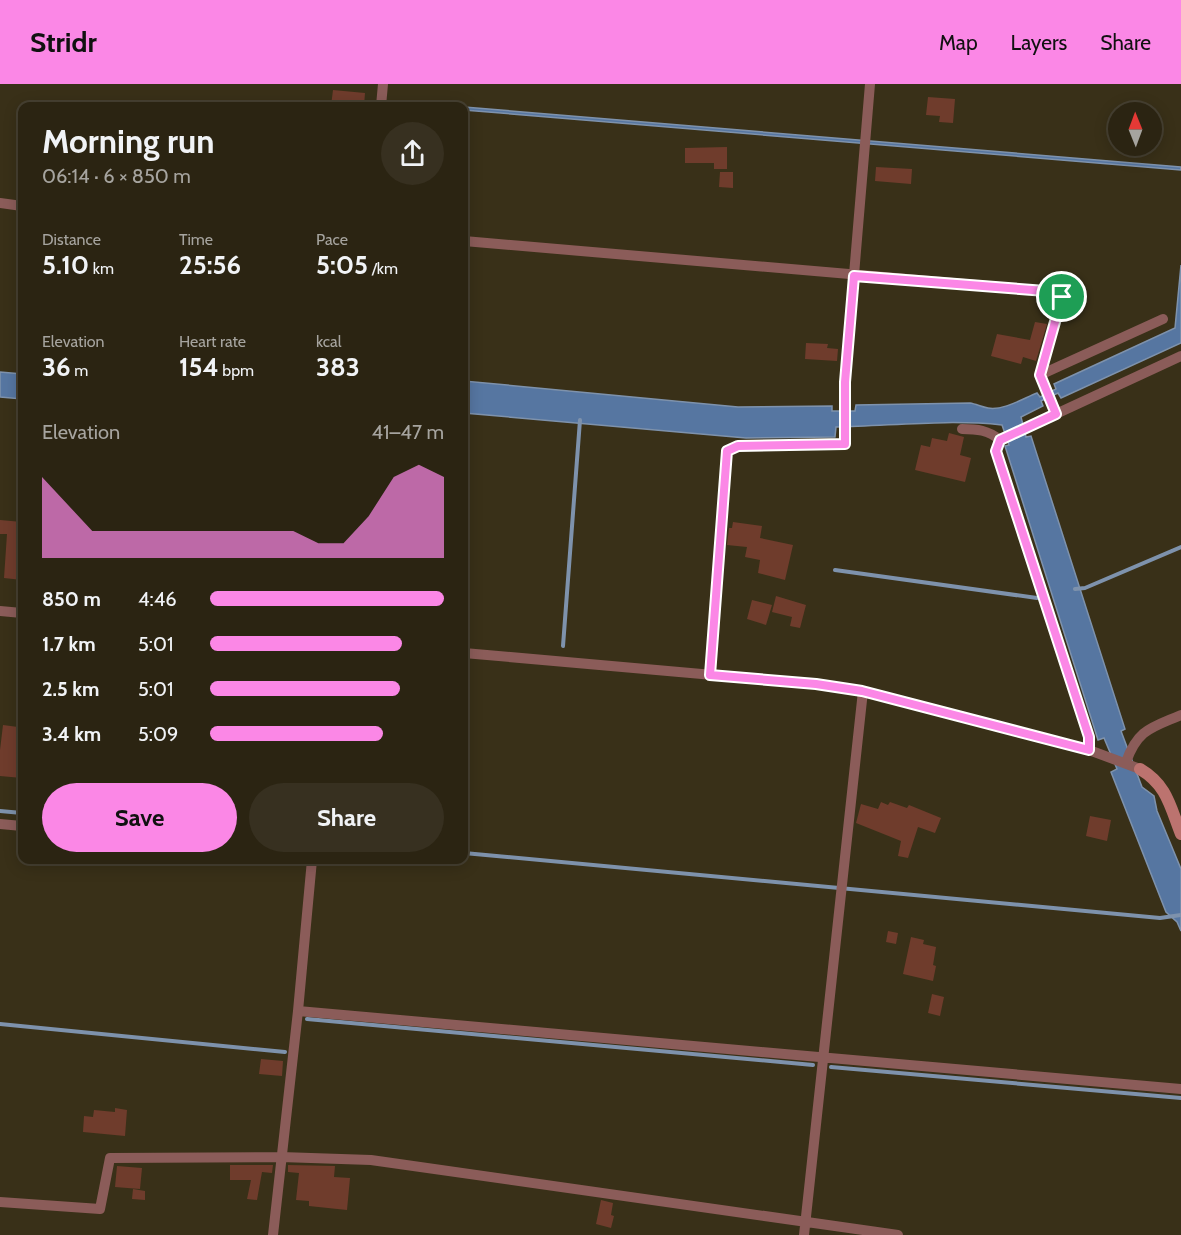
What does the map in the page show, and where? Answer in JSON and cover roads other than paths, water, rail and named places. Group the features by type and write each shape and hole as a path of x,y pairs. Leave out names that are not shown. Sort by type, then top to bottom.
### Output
{"street":[{"path":"381,102 383,84"},
{"path":"710,675 727,451 738,446 845,444 844,407 870,84"},
{"path":"0,203 18,205"},
{"path":"468,241 1059,292 1062,297 1040,375 1056,414"},
{"path":"1040,375 1163,319"},
{"path":"1089,750 1089,737 996,451 1002,439 1181,356"},
{"path":"962,429 990,432 1002,439"},
{"path":"0,611 18,613"},
{"path":"468,653 816,684 862,691 1089,750 1126,762 1153,776 1163,788 1181,834"},
{"path":"804,1235 862,691"},
{"path":"1126,762 1132,745 1142,733 1181,715"},
{"path":"0,824 18,826"},
{"path":"273,1235 312,864"},
{"path":"298,1011 1181,1089"},
{"path":"0,1202 100,1209 110,1158 281,1157 371,1160 898,1235"}],"water":[{"path":"468,107 1181,167 1181,170 468,110"},
{"path":"1181,265 1181,343 1061,398 1058,393 1041,401 1043,406 1021,417 1026,437 1031,436 1125,729 1121,731 1142,787 1154,796 1157,811 1181,869 1181,931 1177,922 1166,912 1111,772 1117,769 1104,738 1098,740 1005,446 1009,445 1002,425 940,423 836,427 835,437 746,438 468,413 468,381 738,407 832,406 832,411 855,411 856,405 970,403 988,408 1000,408 1037,393 1040,397 1056,389 1054,384 1175,328"},
{"path":"0,372 18,374 18,399 0,397"}],"waterway":[{"path":"563,646 580,420"},
{"path":"1075,589 1085,588 1181,547"},
{"path":"835,570 1037,598"},
{"path":"0,811 18,813"},
{"path":"468,853 1160,918 1181,915"},
{"path":"307,1019 813,1065"},
{"path":"0,1024 285,1052"},
{"path":"831,1067 1181,1098"}]}
